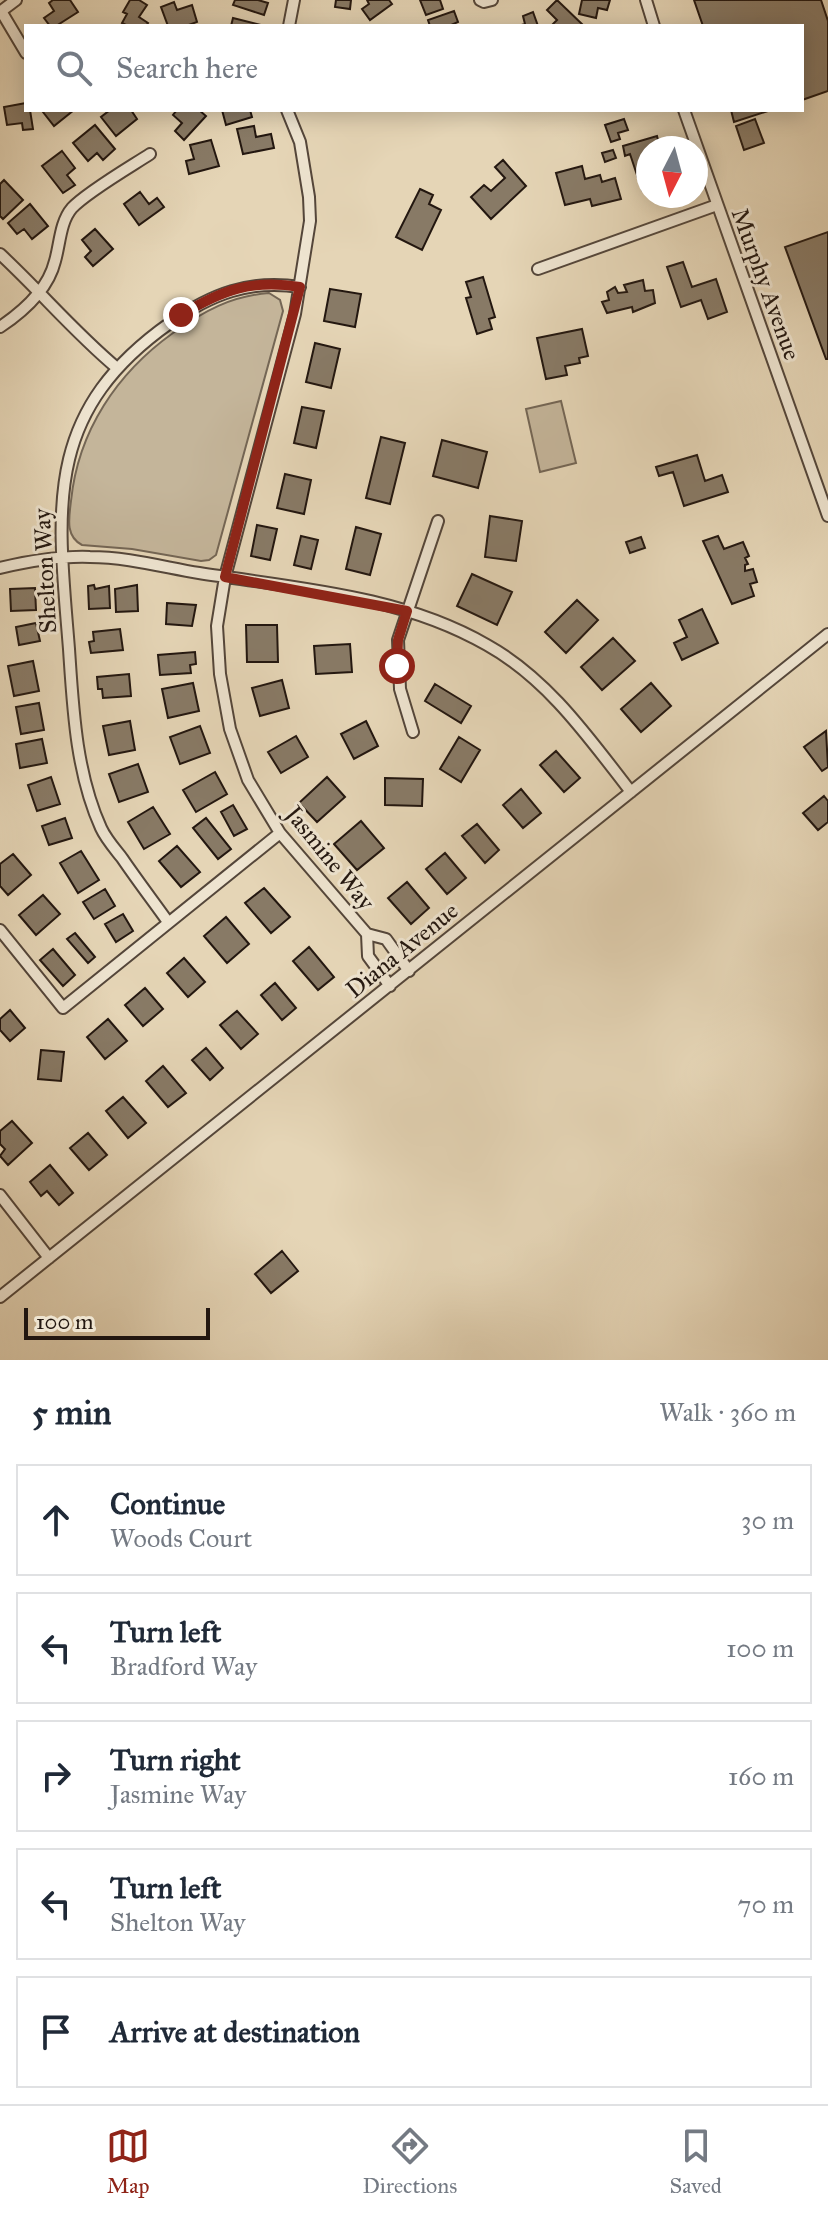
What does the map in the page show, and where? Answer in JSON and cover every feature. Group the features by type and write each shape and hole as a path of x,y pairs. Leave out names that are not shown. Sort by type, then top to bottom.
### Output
{"street":[{"path":"16,0 0,12 24,50"},
{"path":"289,24 294,0"},
{"path":"480,0 492,0"},
{"path":"646,0 653,24"},
{"name":"Jasmine Way","path":"288,112 300,142 310,221 300,287 225,577 217,626 220,674 230,729 248,780 280,833 367,934 386,939 409,971"},
{"name":"Murphy Avenue","path":"685,112 828,516"},
{"path":"0,327 29,305 41,291 55,263 61,233 72,208 150,154"},
{"path":"538,269 717,205"},
{"path":"0,254 41,291 63,321 117,368"},
{"name":"Shelton Way","path":"168,922 102,830 84,777 72,698 61,559 60,513 68,460 89,409 117,368 160,330 214,295 231,289 253,285 300,287"},
{"path":"413,732 400,689 398,640 438,521"},
{"path":"0,568 89,556 117,558 407,611 452,626 489,645 531,675 577,722 631,792"},
{"name":"Diana Avenue","path":"0,1297 828,634"},
{"path":"0,930 63,1008 280,833"},
{"name":"Jasmine Way","path":"367,934 368,956 390,986"},
{"path":"0,1195 49,1258"}],"shaded area":[{"path":"269,293 280,300 283,311 216,555 201,561 132,549 82,545 73,537 69,520 75,475 92,428 118,385 153,349 196,318 230,301"},
{"path":"561,401 576,463 540,472 526,409"}],"building":[{"path":"53,0 70,0 78,12 59,24 48,24 44,18 54,11 49,3"},
{"path":"130,0 139,0 147,5 139,17 148,23 124,24 127,14 123,12"},
{"path":"235,0 268,3 264,15 233,5"},
{"path":"336,0 351,0 350,9 335,7"},
{"path":"367,0 389,0 392,4 370,20 362,9 369,4"},
{"path":"420,0 440,0 443,9 426,15"},
{"path":"557,0 582,24 553,24 557,20 547,10"},
{"path":"582,0 610,0 607,10 598,8 596,18 579,14"},
{"path":"694,0 821,0 828,21 828,91 804,99 804,24 702,24"},
{"path":"174,2 177,10 192,5 197,22 167,24 161,7"},
{"path":"454,11 458,22 429,24 428,20"},
{"path":"533,12 537,24 525,24 523,16"},
{"path":"233,18 257,24 232,24"},
{"path":"24,103 24,112 30,112 33,129 23,130 22,123 7,125 4,107"},
{"path":"43,112 72,112 54,126"},
{"path":"107,112 132,112 137,119 116,136 101,117"},
{"path":"175,112 201,112 206,116 184,140 175,131 182,123 173,115"},
{"path":"223,112 251,112 252,117 226,125"},
{"path":"732,112 765,112 734,122"},
{"path":"624,119 628,130 618,133 620,139 611,142 605,125"},
{"path":"755,119 764,143 744,150 736,126"},
{"path":"95,125 115,149 103,160 97,153 88,161 73,143"},
{"path":"254,126 256,137 271,134 274,148 243,154 237,129"},
{"path":"211,140 219,166 189,174 186,161 194,159 190,145"},
{"path":"636,142 636,172 630,154 625,156 623,146"},
{"path":"613,150 616,158 605,162 602,153"},
{"path":"62,151 75,168 67,175 75,185 63,193 42,166"},
{"path":"503,160 526,186 491,219 471,197 484,185 491,191 505,178 495,167"},
{"path":"582,166 585,179 600,175 602,182 615,178 621,199 592,206 590,199 565,205 556,173"},
{"path":"4,180 23,200 3,219 0,216 0,184"},
{"path":"420,189 433,195 429,204 441,210 422,250 396,237"},
{"path":"140,192 149,204 157,198 164,207 139,225 124,204"},
{"path":"30,204 48,226 32,239 24,229 17,234 8,223"},
{"path":"95,229 113,249 93,266 85,257 91,251 82,240"},
{"path":"828,232 828,359 826,359 785,247"},
{"path":"683,262 692,287 716,279 727,312 708,319 701,300 681,307 667,267"},
{"path":"483,277 495,317 489,319 492,329 477,334 466,298 471,297 466,282"},
{"path":"643,280 645,291 653,290 655,303 633,312 632,307 607,313 602,302 609,300 607,292 615,287 618,293 627,292 624,285"},
{"path":"330,289 361,294 355,327 324,321"},
{"path":"582,329 588,356 579,358 580,363 565,366 567,375 546,379 537,338"},
{"path":"315,343 340,349 331,388 306,382"},
{"path":"302,407 324,411 316,448 294,443"},
{"path":"381,437 405,443 390,504 366,498"},
{"path":"442,440 487,452 478,488 433,476"},
{"path":"697,455 705,481 722,475 728,492 684,506 673,472 659,476 656,467"},
{"path":"285,474 311,480 304,514 277,508"},
{"path":"490,516 522,521 516,561 485,557"},
{"path":"257,525 277,529 270,560 251,556"},
{"path":"356,527 381,534 370,575 346,569"},
{"path":"301,536 318,540 311,569 294,565"},
{"path":"718,536 724,549 743,542 749,556 745,558 748,564 745,571 753,569 757,582 750,584 754,596 732,604 703,541"},
{"path":"641,537 645,548 630,553 626,542"},
{"path":"472,574 512,592 497,625 457,606"},
{"path":"94,585 95,589 109,586 110,608 89,609 88,586"},
{"path":"137,585 138,611 116,612 115,589"},
{"path":"35,588 36,610 11,611 10,589"},
{"path":"577,600 598,620 566,653 545,632"},
{"path":"167,603 196,605 192,626 166,624"},
{"path":"702,609 718,643 682,660 674,643 687,637 679,620"},
{"path":"36,623 40,641 19,645 16,627"},
{"path":"246,625 277,625 278,662 247,662"},
{"path":"120,629 123,650 91,653 89,642 94,641 93,632"},
{"path":"613,638 635,661 602,690 581,667"},
{"path":"350,644 352,672 316,674 314,646"},
{"path":"195,652 196,664 190,665 191,673 160,675 158,655"},
{"path":"33,661 39,691 14,696 8,666"},
{"path":"129,674 131,696 103,698 97,677"},
{"path":"282,680 289,708 260,716 252,688"},
{"path":"193,683 199,711 168,718 162,689"},
{"path":"651,683 671,706 641,732 621,709"},
{"path":"435,684 471,706 461,723 425,701"},
{"path":"39,703 44,730 21,734 16,707"},
{"path":"130,721 135,750 109,755 103,726"},
{"path":"366,721 378,746 354,759 341,734"},
{"path":"200,726 210,753 180,764 170,737"},
{"path":"826,731 828,767 822,771 804,747"},
{"path":"296,736 308,757 281,773 268,752"},
{"path":"459,737 480,750 461,782 440,769"},
{"path":"42,739 47,763 20,768 16,744"},
{"path":"556,751 580,778 564,792 540,765"},
{"path":"138,764 148,792 119,802 109,774"},
{"path":"215,772 227,794 196,812 183,790"},
{"path":"51,777 60,804 37,811 28,785"},
{"path":"327,777 345,797 317,822 299,803"},
{"path":"385,778 423,779 422,806 385,805"},
{"path":"521,789 541,813 523,828 503,805"},
{"path":"824,796 828,801 828,822 818,830 803,813"},
{"path":"233,805 247,829 234,836 221,812"},
{"path":"153,807 170,834 144,849 128,822"},
{"path":"65,818 72,838 49,845 42,826"},
{"path":"206,818 231,849 218,859 193,828"},
{"path":"361,821 384,848 357,870 334,844"},
{"path":"477,824 499,850 485,863 462,836"},
{"path":"177,846 200,872 181,887 159,861"},
{"path":"81,851 99,880 78,893 60,863"},
{"path":"445,853 466,878 447,894 426,869"},
{"path":"13,854 31,875 8,895 0,886 0,864"},
{"path":"407,882 429,908 411,924 388,898"},
{"path":"264,888 290,917 271,933 245,903"},
{"path":"105,889 115,906 94,919 83,902"},
{"path":"43,895 60,914 36,935 19,915"},
{"path":"123,914 133,931 116,942 105,924"},
{"path":"226,917 249,944 227,963 204,936"},
{"path":"75,933 95,957 88,963 67,939"},
{"path":"309,947 334,977 318,990 293,961"},
{"path":"53,949 75,975 63,986 40,960"},
{"path":"184,958 205,982 188,997 167,973"},
{"path":"275,983 296,1008 282,1020 261,995"},
{"path":"145,988 163,1009 143,1026 125,1005"},
{"path":"10,1010 25,1028 10,1041 0,1030 0,1019"},
{"path":"237,1011 258,1034 241,1049 220,1025"},
{"path":"108,1019 127,1041 105,1059 87,1037"},
{"path":"206,1048 223,1068 210,1080 192,1060"},
{"path":"41,1050 64,1052 61,1081 38,1079"},
{"path":"163,1066 186,1093 168,1107 146,1081"},
{"path":"123,1097 146,1123 128,1138 106,1111"},
{"path":"12,1121 32,1143 8,1165 0,1156 5,1149 0,1144 0,1131"},
{"path":"88,1133 107,1155 89,1170 70,1148"},
{"path":"50,1165 73,1193 59,1205 47,1191 41,1196 30,1182"},
{"path":"282,1251 298,1271 271,1293 255,1274"}],"route":[{"path":"181,315 214,295 231,289 270,284 300,287 225,577 373,602 407,611 398,640 397,666"}]}
